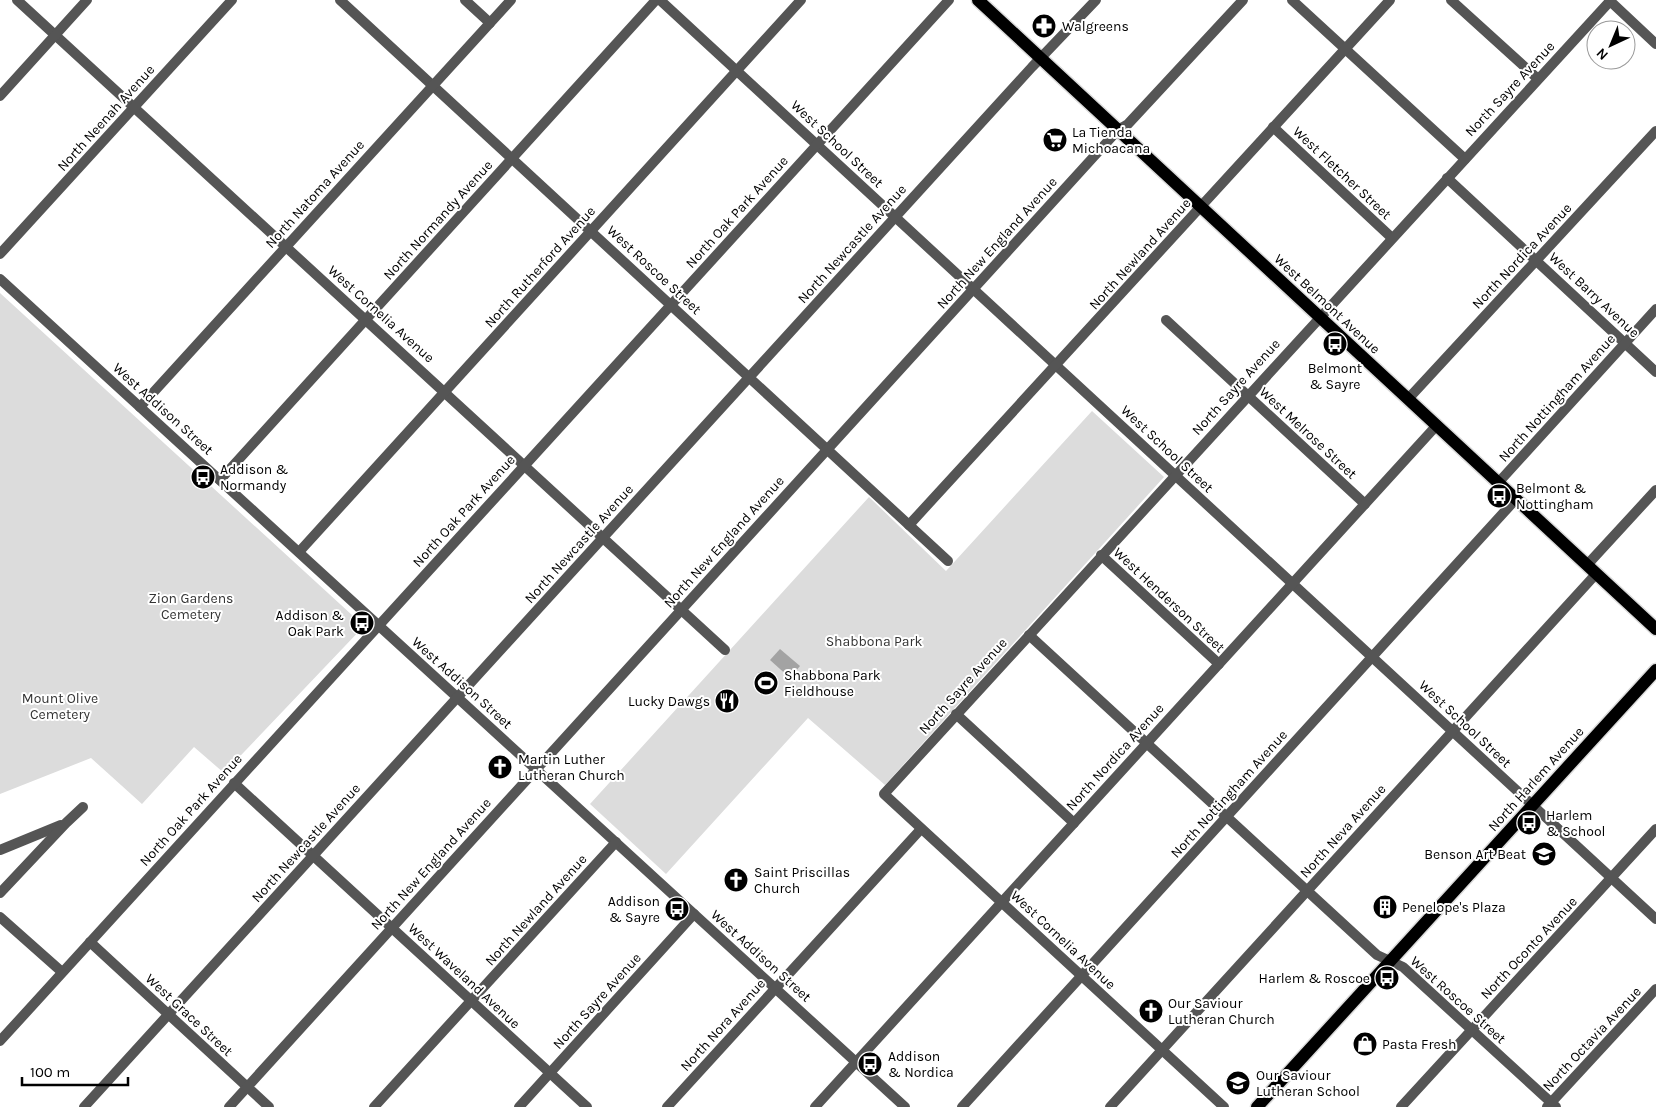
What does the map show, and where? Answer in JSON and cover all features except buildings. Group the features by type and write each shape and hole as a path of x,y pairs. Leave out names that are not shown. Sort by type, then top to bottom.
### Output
{"main road":[{"name":"West Belmont Avenue","path":"978,0 1656,629"},
{"name":"North Harlem Avenue","path":"1257,1107 1656,670"}],"street":[{"name":"West Cornelia Avenue","path":"17,0 525,464 725,650"},
{"path":"0,96 87,0"},
{"name":"North Neenah Avenue","path":"0,254 232,0"},
{"name":"West Roscoe Street","path":"340,0 828,449 948,562"},
{"path":"465,0 490,23"},
{"name":"North Natoma Avenue","path":"140,407 511,0"},
{"name":"North Normandy Avenue","path":"220,480 656,0"},
{"name":"West School Street","path":"660,0 1656,919"},
{"name":"North Rutherford Avenue","path":"299,552 801,0"},
{"name":"North Oak Park Avenue","path":"0,1041 948,0"},
{"name":"North Newcastle Avenue","path":"84,1107 1096,0"},
{"name":"North New England Avenue","path":"229,1107 1118,130 1128,124 1242,0"},
{"path":"1292,0 1465,159"},
{"name":"North Newland Avenue","path":"909,525 1390,0"},
{"path":"1451,0 1538,79"},
{"path":"1610,0 1656,44"},
{"name":"North Sayre Avenue","path":"884,794 1610,0"},
{"name":"West Fletcher Street","path":"1273,128 1392,238"},
{"name":"North Nordica Avenue","path":"1408,399 1656,131"},
{"name":"West Barry Avenue","path":"1447,178 1656,372"},
{"name":"West Addison Street","path":"0,279 905,1107"},
{"name":"North Nottingham Avenue","path":"1498,483 1656,309"},
{"name":"West Melrose Street","path":"1166,320 1365,504"},
{"name":"North Nordica Avenue","path":"815,1107 1436,426"},
{"name":"North Neva Avenue","path":"1110,1107 1452,732 1592,569 1656,490"},
{"name":"North Nottingham Avenue","path":"962,1107 1516,500"},
{"name":"West Henderson Street","path":"1101,556 1219,664"},
{"name":"West Roscoe Street","path":"1029,635 1377,955 1403,967 1552,1106"},
{"path":"956,714 1074,822"},
{"name":"West Waveland Avenue","path":"234,783 587,1107"},
{"name":"West Cornelia Avenue","path":"884,794 1224,1107"},
{"path":"0,894 66,822 84,808"},
{"path":"0,850 66,822"},
{"name":"North Nora Avenue","path":"667,1107 922,829"},
{"name":"North Oconto Avenue","path":"1401,1107 1656,829"},
{"name":"North Newland Avenue","path":"374,1107 616,842"},
{"name":"North Sayre Avenue","path":"519,1107 694,914"},
{"path":"0,916 62,972"},
{"name":"West Grace Street","path":"90,942 269,1107"},
{"name":"North Octavia Avenue","path":"1552,1106 1656,989"}],"green space":[{"name":"Zion Gardens Cemetery","path":"0,293 364,626 224,773 194,747 142,804 91,758 0,794"},
{"name":"Shabbona Park","path":"1092,411 1164,477 885,785 808,718 666,874 590,804 869,497 946,571"}],"shaded area":[{"path":"780,649 800,666 790,678 770,660"}],"place":[{"name":"Walgreens","path":"1044,26"},
{"name":"La Tienda Michoacana","path":"1055,140"},
{"name":"Belmont & Sayre","path":"1335,344"},
{"name":"Addison & Normandy","path":"203,477"},
{"name":"Belmont & Nottingham","path":"1499,496"},
{"name":"Addison & Oak Park","path":"362,623"},
{"name":"Shabbona Park Fieldhouse","path":"766,683"},
{"name":"Lucky Dawgs","path":"727,701"},
{"name":"Martin Luther Lutheran Church","path":"500,767"},
{"name":"Harlem & School","path":"1529,823"},
{"name":"Benson Art Beat","path":"1544,854"},
{"name":"Saint Priscillas Church","path":"736,880"},
{"name":"Penelope's Plaza","path":"1385,907"},
{"name":"Addison & Sayre","path":"677,909"},
{"name":"Harlem & Roscoe","path":"1387,978"},
{"name":"Our Saviour Lutheran Church","path":"1151,1011"},
{"name":"Pasta Fresh","path":"1365,1044"},
{"name":"Addison & Nordica","path":"870,1064"},
{"name":"Our Saviour Lutheran School","path":"1238,1083"}],"park label":[{"name":"Mount Olive Cemetery","path":"60,706"}]}
